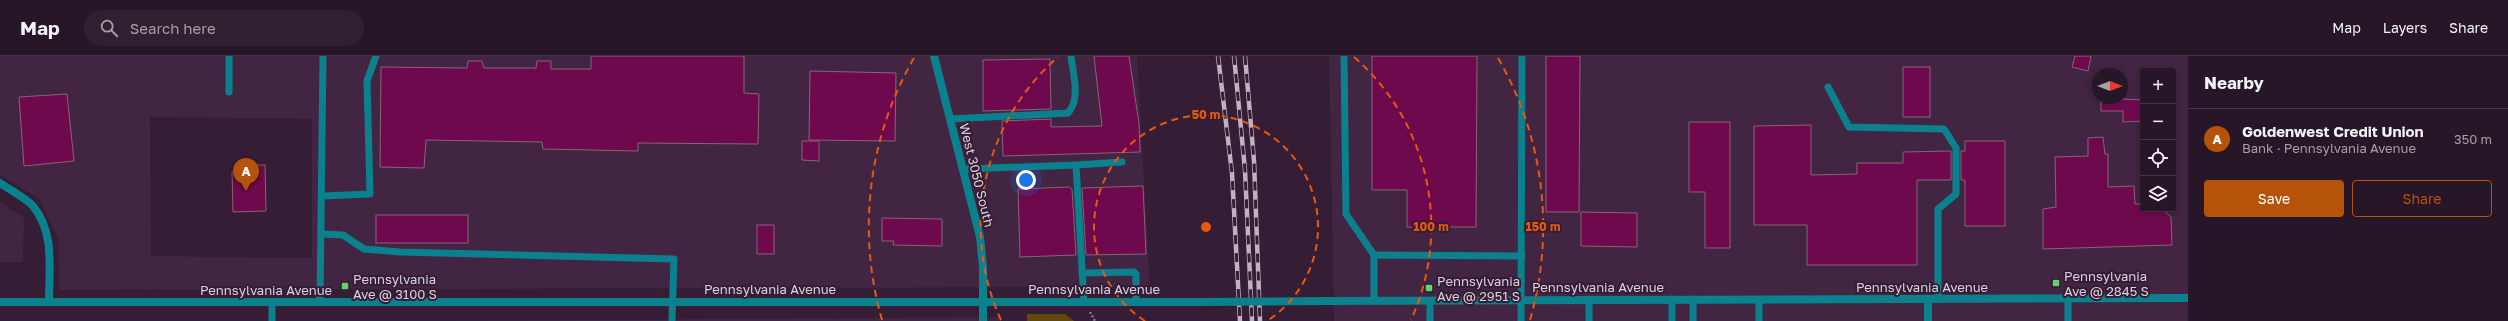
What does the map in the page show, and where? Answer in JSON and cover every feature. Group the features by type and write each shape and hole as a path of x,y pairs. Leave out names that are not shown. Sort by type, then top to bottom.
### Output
{"street":[{"name":"West 3050 South","path":"934,56 964,169 980,237 983,321"},
{"path":"0,182 32,205 43,221 49,237 49,301"},
{"name":"Pennsylvania Avenue","path":"0,302 1196,302 1522,299 1759,300 2188,298"},
{"path":"1928,299 1928,321"}],"lane":[{"path":"228,56 229,92"},
{"path":"320,302 323,234 323,56"},
{"path":"323,196 370,194 367,81 376,56"},
{"path":"950,119 1068,113 1074,107 1076,100 1071,56"},
{"path":"1344,56 1346,214 1374,255 1374,301"},
{"path":"1522,56 1522,321"},
{"path":"1828,87 1848,128 1944,129 1956,148 1956,194 1938,209 1938,299"},
{"path":"964,169 1122,162"},
{"path":"1076,165 1084,302"},
{"path":"323,234 343,235 364,249 400,252 674,259 674,302 672,321"},
{"path":"1374,255 1522,256"},
{"path":"1082,273 1134,272 1136,274 1136,302"},
{"path":"1589,299 1589,321"},
{"path":"1672,299 1672,321"},
{"path":"1693,299 1693,321"},
{"path":"2068,299 2068,321"},
{"path":"1759,300 1759,321"},
{"path":"1430,301 1430,321"},
{"path":"272,302 272,321"}],"shaded area":[{"path":"0,56 1137,56 1150,287 59,290 58,238 39,199 0,175","holes":["150,117 312,119 312,258 151,256"]},
{"path":"1329,56 2188,56 2188,321 1334,321"},
{"path":"0,202 24,218 23,262 0,262"},
{"path":"1027,314 1065,314 1074,321 1027,321"},
{"path":"1001,317 1001,321 422,321"}],"building":[{"path":"591,56 744,56 744,93 759,94 758,144 638,143 638,151 543,149 542,142 426,140 424,168 380,167 381,67 467,68 468,61 482,61 484,68 536,68 537,61 551,61 551,69 591,69"},
{"path":"1094,56 1129,56 1139,124 1140,152 1003,156 1002,121 1051,119 1051,127 1102,126"},
{"path":"1372,56 1477,56 1476,227 1407,227 1407,190 1372,190"},
{"path":"1546,56 1580,56 1579,212 1546,212"},
{"path":"2075,56 2091,56 2088,71 2072,67"},
{"path":"1050,59 1051,109 983,111 983,60"},
{"path":"1903,67 1930,67 1930,117 1903,117"},
{"path":"810,71 896,73 895,141 809,140"},
{"path":"67,94 74,161 24,166 19,97"},
{"path":"2128,99 2140,100 2140,121 2123,122 2123,111 2101,111 2101,104 2128,104"},
{"path":"1689,122 1730,122 1730,248 1705,248 1705,192 1689,192"},
{"path":"1811,125 1811,175 1857,174 1857,163 1903,163 1903,152 1951,151 1951,180 1917,180 1917,265 1807,265 1807,225 1754,225 1754,126"},
{"path":"2103,137 2105,154 2108,154 2108,187 2134,186 2135,204 2140,204 2140,212 2165,212 2171,217 2172,245 2043,249 2043,209 2056,207 2055,157 2088,156 2088,138"},
{"path":"802,141 819,141 819,161 802,160"},
{"path":"1965,141 2005,141 2005,226 1965,226 1965,180 1961,180 1961,151 1965,151"},
{"path":"251,165 265,165 266,211 233,212 232,172 251,172"},
{"path":"1143,186 1146,254 1086,255 1082,188"},
{"path":"1069,187 1072,189 1076,255 1020,257 1018,189"},
{"path":"1581,212 1637,213 1637,247 1581,246"},
{"path":"376,215 468,215 468,243 376,243"},
{"path":"882,218 942,219 942,246 893,245 894,241 882,241"},
{"path":"757,225 774,225 774,254 757,254"}],"railway":[{"path":"1218,56 1232,173 1240,321"},
{"path":"1234,56 1245,170 1252,321"},
{"path":"1245,56 1254,161 1260,321"}],"place":[{"name":"Goldenwest Credit Union","path":"246,191"},
{"name":"Pennsylvania Ave @ 2845 S","path":"2056,283"},
{"name":"Pennsylvania Ave @ 3100 S","path":"345,286"},
{"name":"Pennsylvania Ave @ 2951 S","path":"1429,288"}]}
